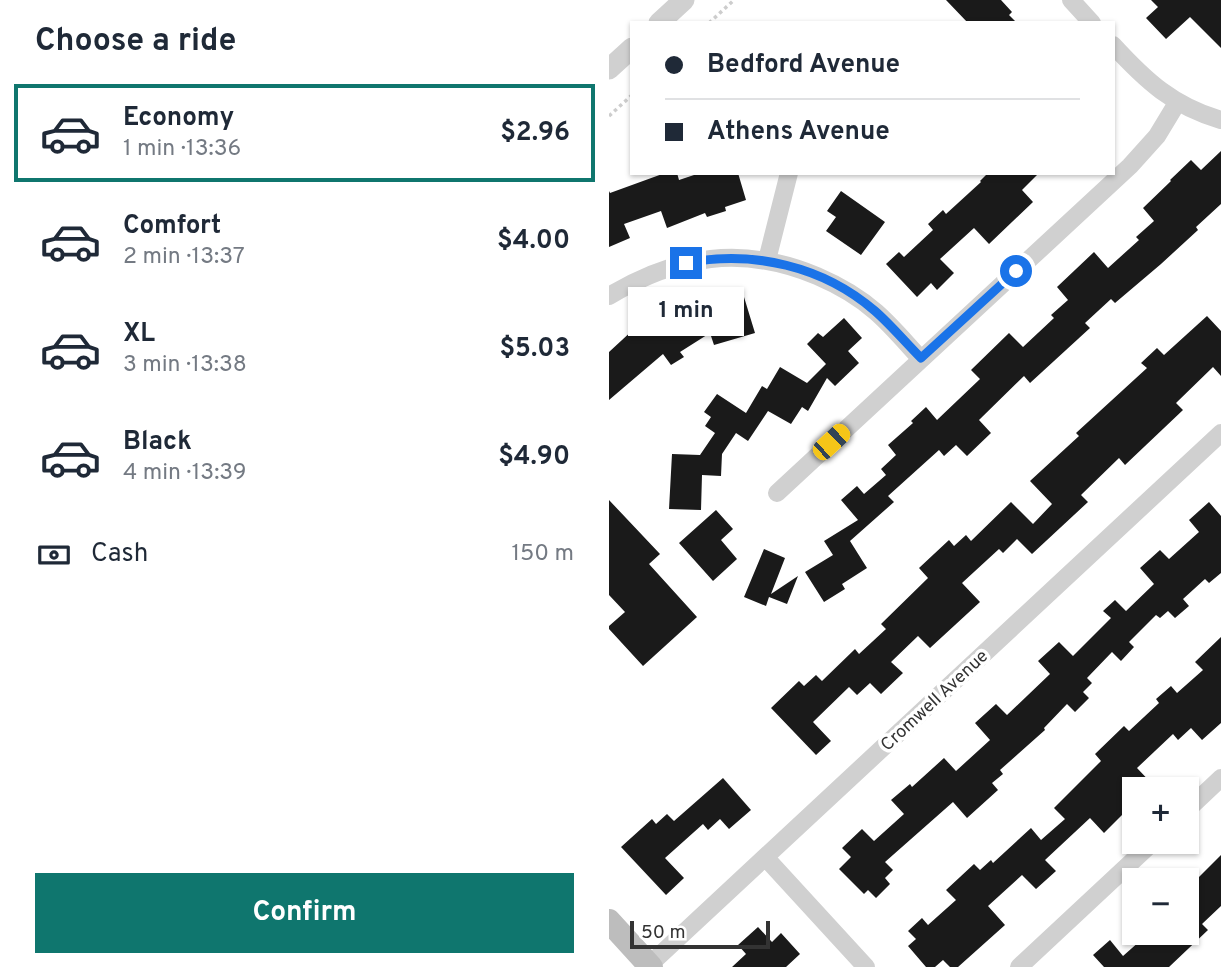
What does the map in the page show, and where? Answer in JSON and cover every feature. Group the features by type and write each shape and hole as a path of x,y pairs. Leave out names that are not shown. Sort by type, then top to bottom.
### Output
{"main road":[{"path":"609,921 649,966"}],"street":[{"path":"661,21 684,0"},
{"path":"1071,0 1090,21"},
{"path":"1115,47 1144,78 1177,103 1221,120"},
{"path":"609,69 630,50"},
{"path":"777,493 1130,166 1157,136 1177,103"},
{"path":"767,260 788,175"},
{"path":"609,296 629,284 686,263 730,258 767,260 796,268 851,293 875,311 921,358"},
{"name":"Cromwell Avenue","path":"649,966 1221,433"},
{"path":"1199,799 1221,778"},
{"path":"1019,967 1140,854"},
{"path":"766,858 866,967"}],"path":[{"path":"711,21 734,0"},
{"path":"609,116 630,97"}],"building":[{"path":"946,0 1001,0 1012,12 1009,15 1015,21 966,21"},
{"path":"1151,0 1221,0 1221,48 1190,17 1166,39 1146,18 1158,7"},
{"path":"1221,151 1221,204 1196,227 1198,230 1161,264 1115,303 1111,299 1085,323 1090,328 1030,383 1024,376 979,420 991,433 967,456 956,445 944,456 939,450 888,496 894,502 850,541 867,568 842,584 845,589 824,602 805,572 833,555 824,541 858,520 841,500 857,486 864,494 886,475 881,469 896,455 888,445 913,423 911,421 926,407 937,420 980,379 971,370 1009,333 1023,347 1054,318 1051,315 1068,300 1057,287 1094,252 1108,268 1139,240 1136,237 1154,221 1143,208 1170,180 1191,160 1201,170"},
{"path":"660,175 678,175 679,180 694,175 739,175 746,200 725,207 726,211 707,217 705,213 667,228 661,211 624,224 630,238 609,247 609,191 610,193"},
{"path":"986,175 1037,175 1022,190 1033,202 989,244 974,228 940,259 954,273 937,290 931,283 917,297 886,264 899,252 904,257 933,230 928,224 943,210 946,214"},
{"path":"841,191 885,222 861,255 826,231 836,217 827,211"},
{"path":"723,294 726,302 744,297 755,333 714,345 710,333 680,352 684,357 671,365 663,354 609,400 609,352 635,328 664,309 672,323 702,303 701,300"},
{"path":"1207,316 1221,331 1221,376 1213,367 1176,403 1183,410 1125,465 1119,458 1081,495 1088,502 1032,554 1017,539 1003,553 999,549 962,583 980,602 930,648 918,636 891,662 903,673 881,694 870,683 857,695 849,687 813,722 831,741 816,755 771,708 799,681 804,686 816,675 822,681 855,649 859,654 886,629 881,624 928,578 919,568 949,540 954,546 966,535 971,541 1011,502 1033,524 1052,504 1030,481 1079,436 1076,433 1147,368 1141,363 1157,348 1164,355"},
{"path":"844,318 862,338 848,351 859,363 835,386 827,378 808,411 802,407 791,424 768,411 748,441 736,433 722,454 721,476 702,475 701,510 669,509 672,454 700,455 715,433 705,426 711,417 704,412 717,394 746,413 762,386 767,389 780,367 807,383 826,364 807,344 818,333 823,337"},
{"path":"609,500 660,554 649,564 697,617 643,666 609,629 625,612 609,595"},
{"path":"1209,502 1221,516 1221,573 1209,583 1205,579 1183,599 1189,606 1175,618 1168,611 1160,618 1156,615 1129,642 1134,647 1121,661 1112,652 1087,678 1092,683 1083,692 1089,698 1075,712 1067,704 1045,730 1000,770 1003,774 992,783 998,790 967,818 953,802 885,862 893,870 885,878 890,884 876,898 868,890 864,894 839,869 851,857 842,848 862,829 874,841 904,814 891,800 910,784 912,787 944,758 956,771 990,740 975,723 996,704 1007,715 1050,674 1038,661 1059,642 1073,656 1111,618 1103,611 1115,600 1126,611 1154,584 1140,568 1160,550 1169,559 1199,532 1189,520"},
{"path":"716,510 733,529 721,540 737,559 713,581 679,543"},
{"path":"764,549 785,558 771,594 798,576 787,604 769,597 766,606 744,597"},
{"path":"1221,637 1221,723 1202,740 1191,728 1178,740 1173,734 1137,768 1146,777 1122,777 1122,815 1104,833 1090,818 1045,860 1056,871 1036,889 1022,875 988,906 1005,925 958,967 950,967 943,960 935,967 926,967 908,946 916,939 908,931 922,918 928,925 956,900 946,890 974,864 980,870 991,860 993,863 1031,828 1041,840 1065,819 1054,808 1101,761 1095,754 1124,726 1129,731 1159,703 1156,699 1171,686 1177,693 1203,670 1195,662"},
{"path":"723,778 751,810 729,829 720,819 708,830 703,824 665,858 684,878 666,895 621,847 652,819 656,824 667,814 674,821"},
{"path":"1221,855 1221,906 1202,924 1208,930 1199,939 1199,877"},
{"path":"758,927 772,942 781,933 800,954 786,967 732,967 746,954 738,945"},
{"path":"1110,940 1123,956 1135,945 1192,945 1169,967 1104,967 1093,955"}],"route":[{"path":"686,263 711,258 739,257 767,260 796,268 851,293 875,311 921,358 1016,271"}]}
